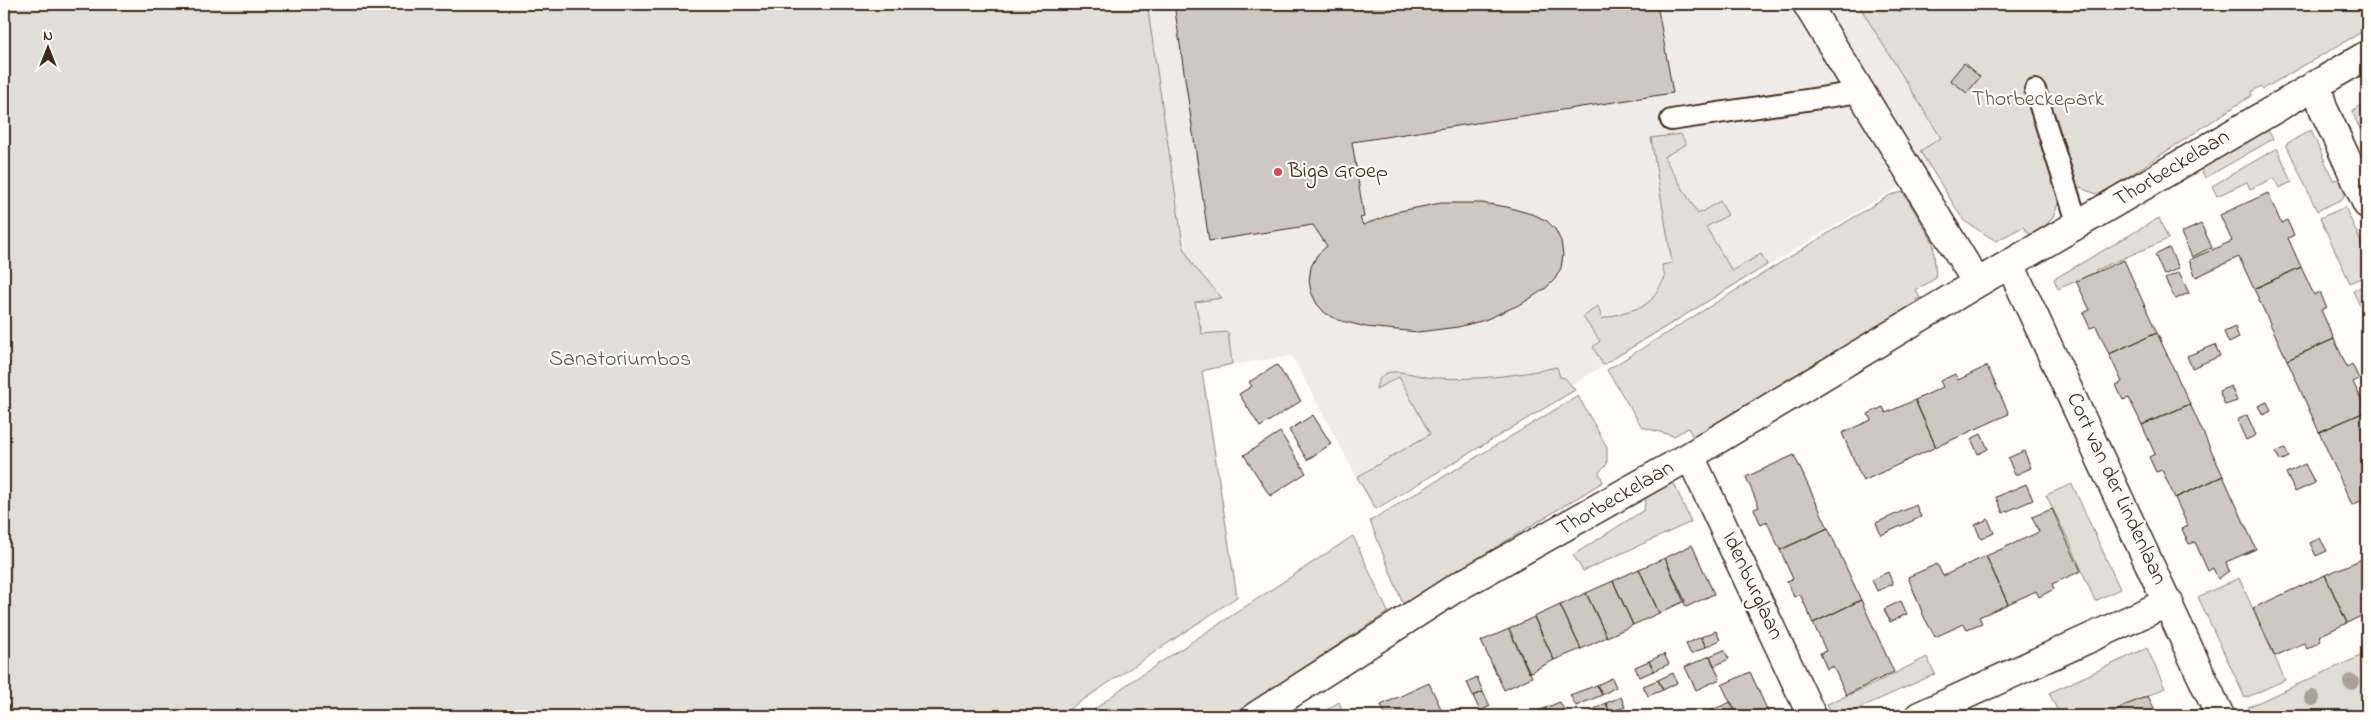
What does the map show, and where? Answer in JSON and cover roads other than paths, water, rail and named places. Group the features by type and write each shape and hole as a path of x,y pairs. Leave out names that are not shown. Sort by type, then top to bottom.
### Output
{"street":[{"path":"1807,4 1977,283"},
{"name":"Thorbeckelaan","path":"1256,716 1454,590 1690,456 1977,283 2367,55"},
{"path":"2316,84 2324,110 2367,204"},
{"name":"Cort van der Lindenlaan","path":"2006,266 2014,272 2169,602 2220,716"},
{"name":"Idenburglaan","path":"1690,456 1812,716"},
{"path":"1919,716 2169,602"}],"lane":[{"path":"2035,90 2078,225"},
{"path":"1672,120 1860,92"}],"place":[{"name":"Biga Groep","path":"1278,172"}],"park label":[{"name":"Thorbeckepark","path":"2038,100"},
{"name":"Sanatoriumbos","path":"620,360"}]}
